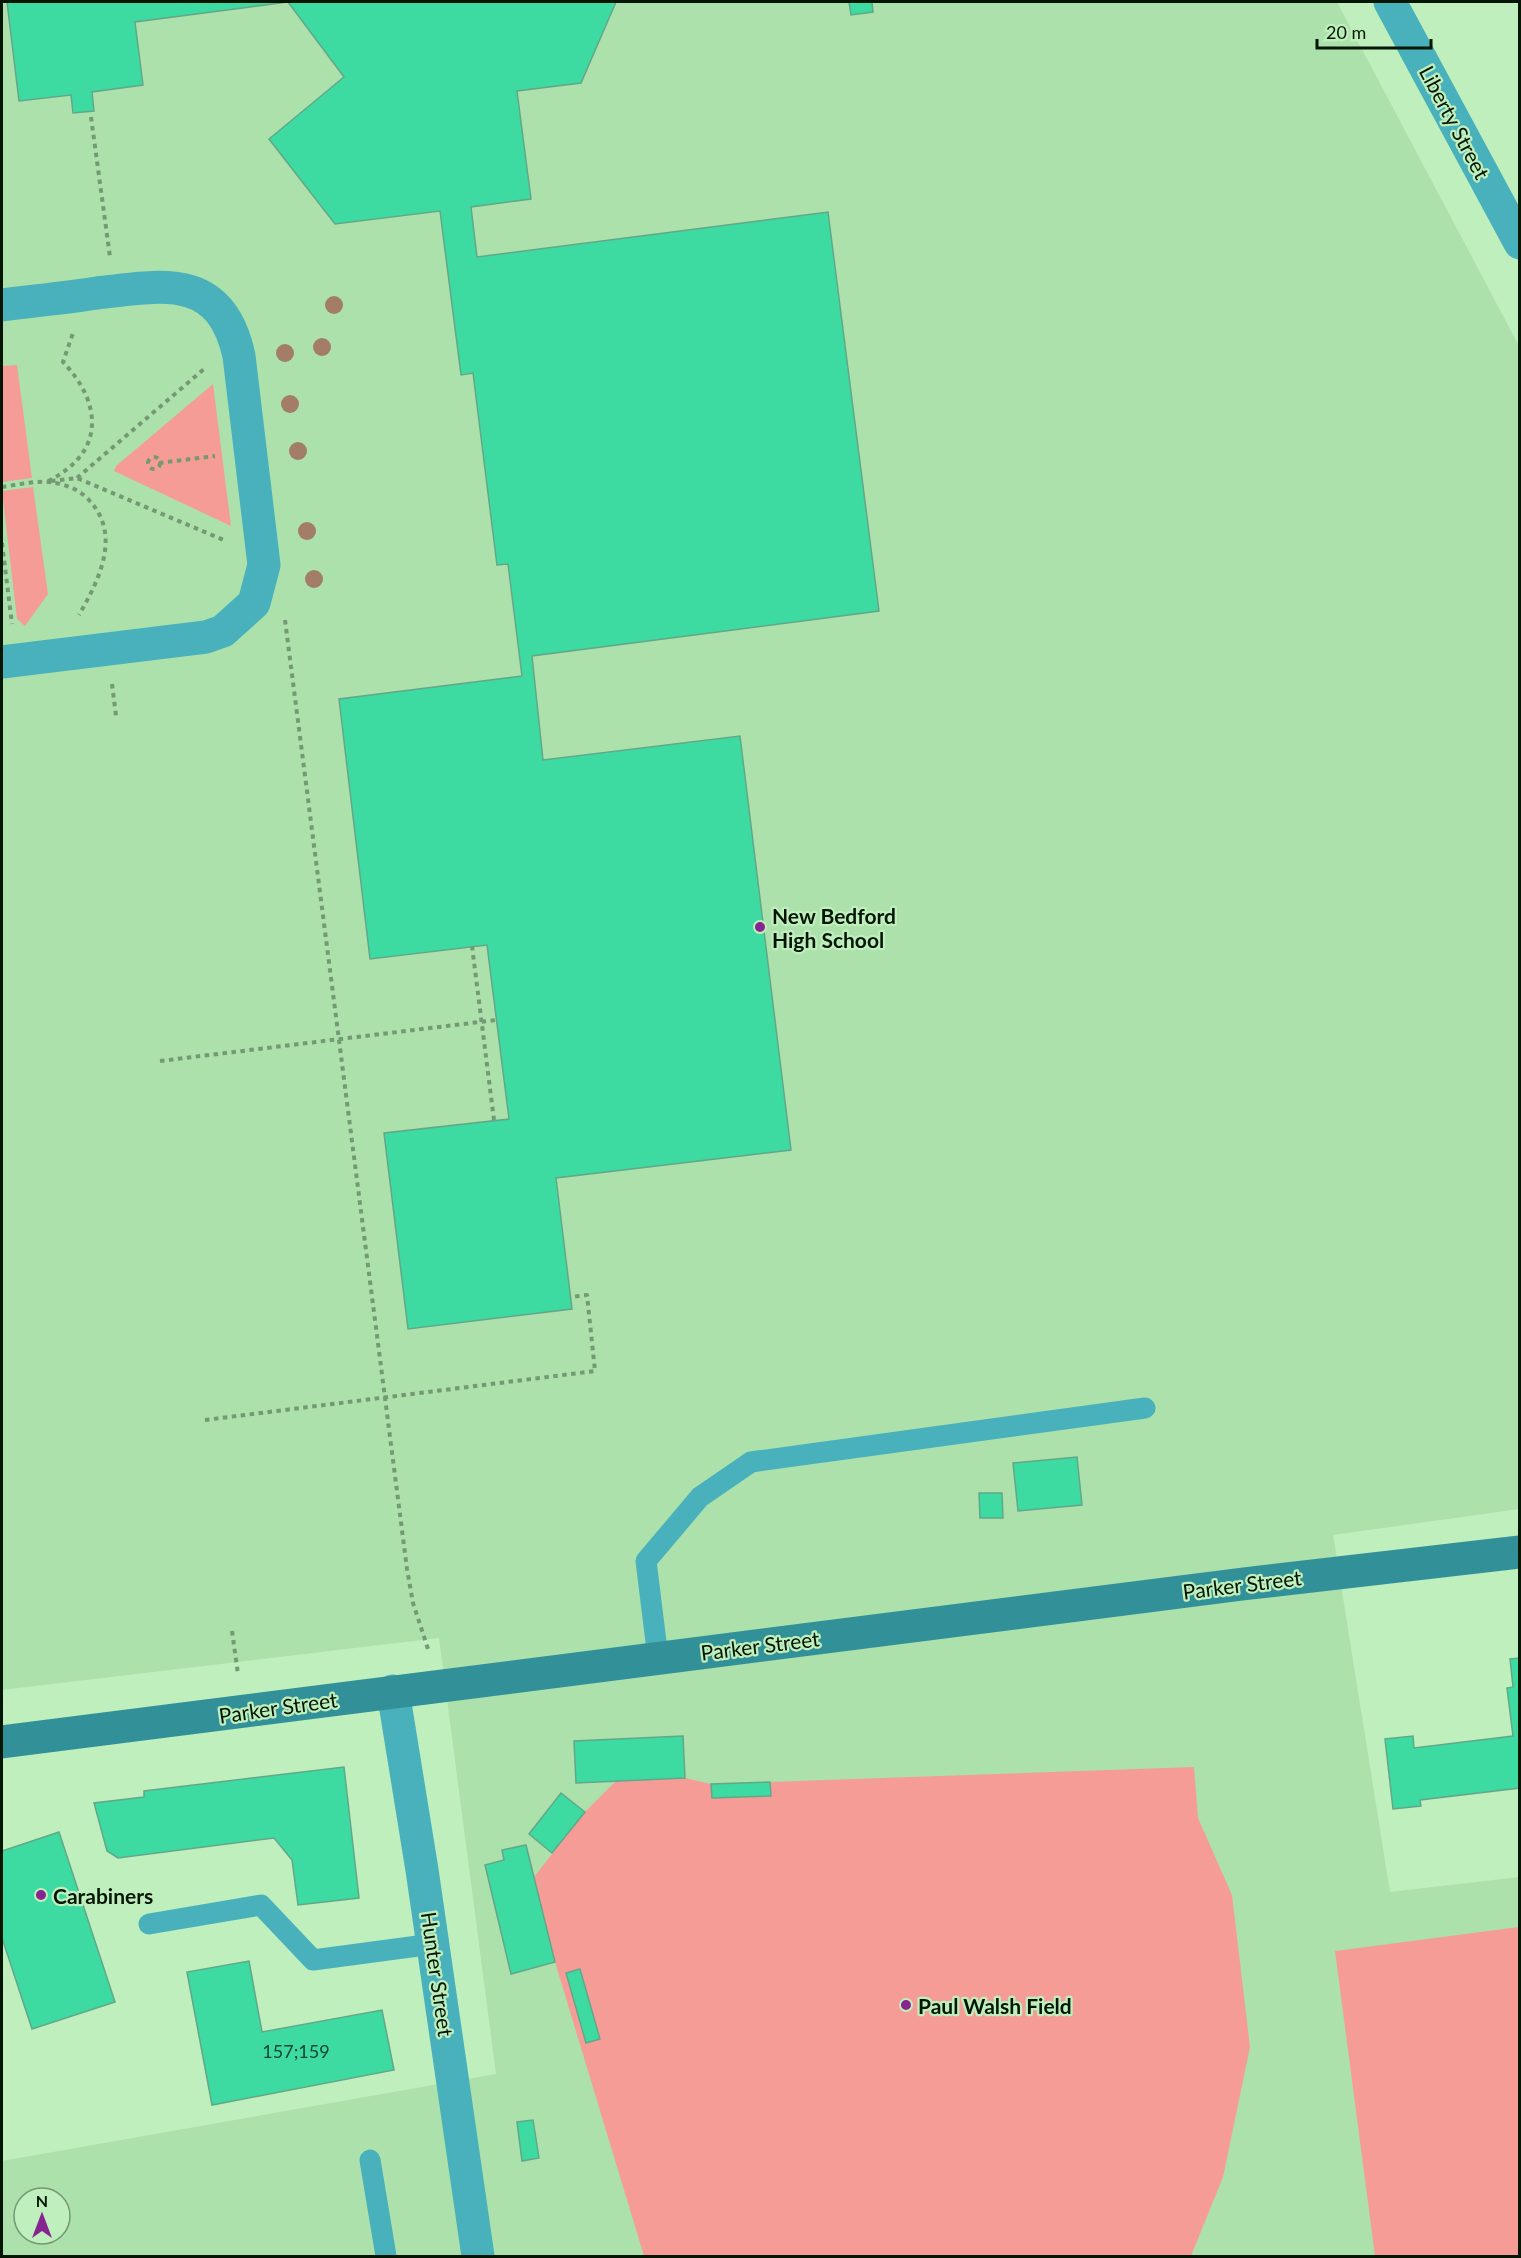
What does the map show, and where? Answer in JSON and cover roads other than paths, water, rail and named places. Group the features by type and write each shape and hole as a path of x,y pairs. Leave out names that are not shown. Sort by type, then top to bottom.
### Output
{"main road":[{"name":"Parker Street","path":"2,1742 393,1691 1520,1552"}],"street":[{"name":"Liberty Street","path":"1390,2 1520,243"},
{"path":"2,305 175,286 195,293 213,305 227,320 239,356 264,565 254,603 223,631 187,640 9,662"},
{"name":"Hunter Street","path":"393,1691 433,1944 478,2256"}],"lane":[{"path":"658,1658 646,1561 700,1497 751,1462 1145,1408"},
{"path":"149,1924 261,1905 313,1960 433,1944"},
{"path":"370,2160 386,2256"}],"place":[{"name":"New Bedford High School","path":"760,927"},
{"name":"Carabiners","path":"41,1895"},
{"name":"Paul Walsh Field","path":"906,2005"}]}
